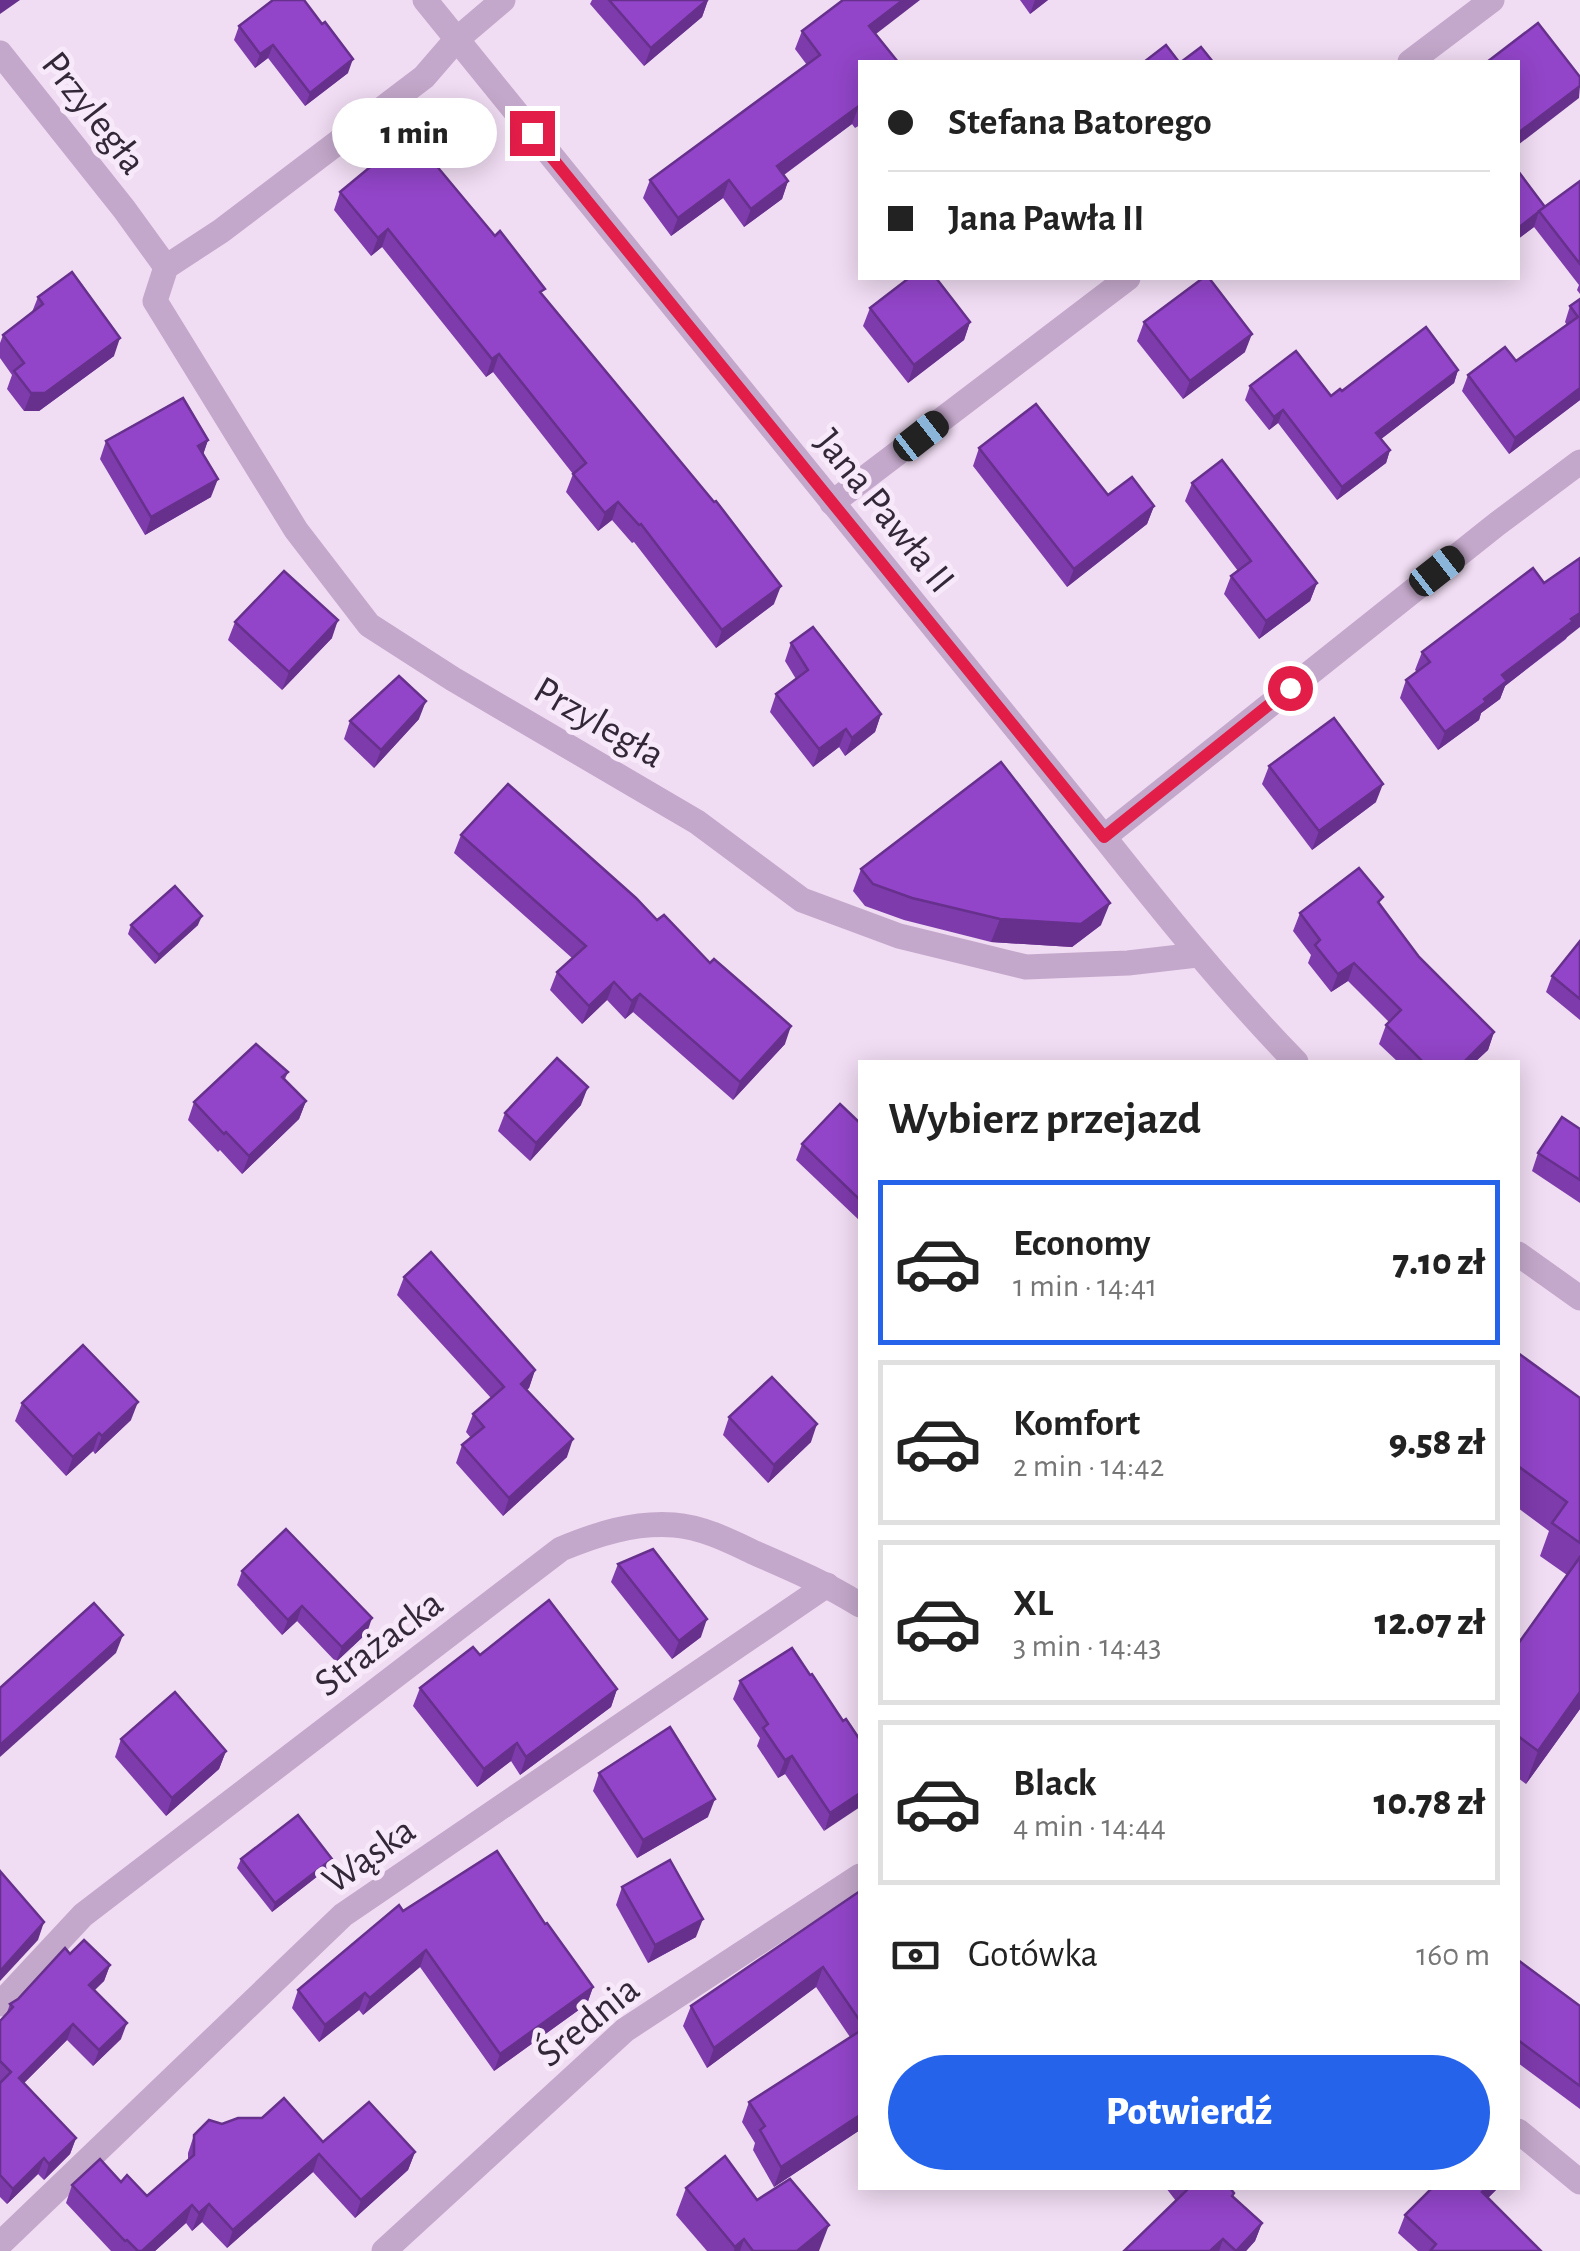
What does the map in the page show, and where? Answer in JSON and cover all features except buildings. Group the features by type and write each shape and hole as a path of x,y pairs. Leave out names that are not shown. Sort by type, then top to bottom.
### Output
{"street":[{"name":"Jana Pawła II","path":"424,0 1198,955 1294,1060"},
{"path":"166,267 424,78 456,40 502,0"},
{"path":"1413,60 1492,0"},
{"name":"Przyległa","path":"0,53 166,267 155,301 296,530 369,625 453,679 697,822 802,900 899,936 1026,967 1128,964 1198,955"},
{"path":"832,503 1125,280"},
{"path":"1104,837 1496,524 1580,462"},
{"path":"1520,1255 1580,1298"},
{"name":"Strażacka","path":"0,2004 83,1914 561,1549 595,1534 633,1526 676,1525 718,1536 828,1585 858,1605"},
{"name":"Wąska","path":"0,2244 343,1915 828,1585"},
{"name":"Średnia","path":"384,2251 625,2030 858,1877"},
{"path":"1520,2132 1580,2182"}],"route":[{"path":"532,133 1104,837 1290,688"}]}
